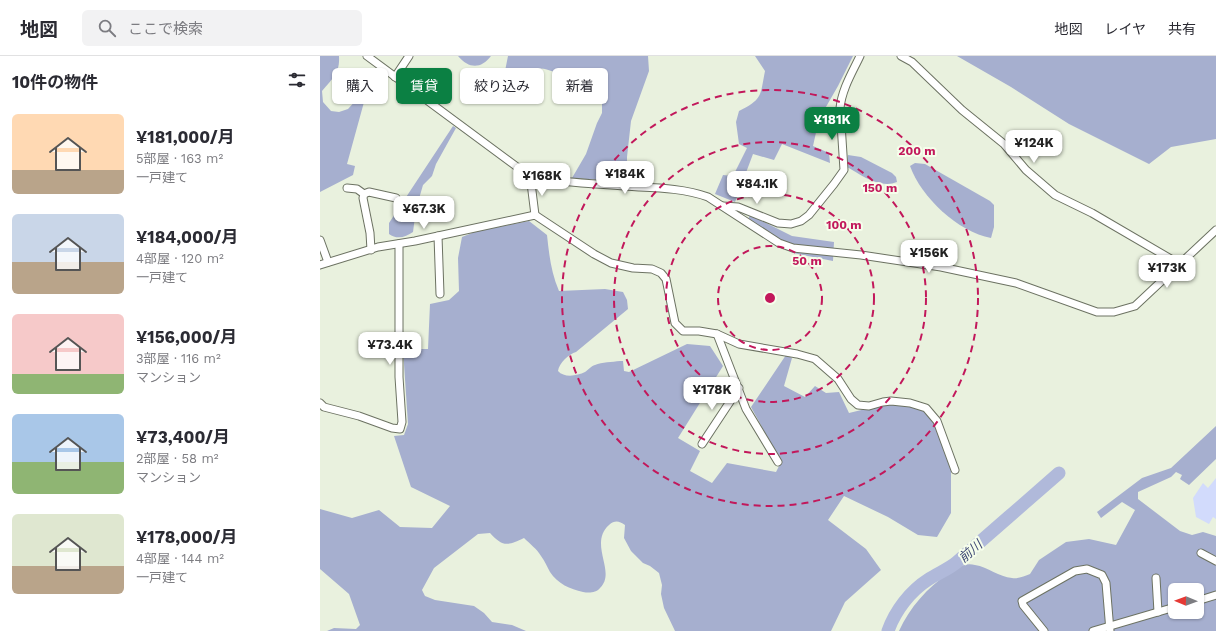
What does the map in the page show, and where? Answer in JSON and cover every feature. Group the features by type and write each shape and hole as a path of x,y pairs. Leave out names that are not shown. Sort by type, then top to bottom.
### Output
{"street":[{"path":"367,56 532,178 695,192 708,197 779,243 793,248 907,261 990,276 1016,283 1097,312 1114,312 1135,306 1216,230"},
{"path":"395,76 409,56"},
{"path":"721,206 738,207 778,222 791,224 801,221 808,215 844,170 840,108 841,100 847,83 860,56"},
{"path":"900,56 912,62 962,110 1004,144 1026,170 1055,195 1092,213 1176,262 1184,261"},
{"path":"532,178 530,183 535,215"},
{"path":"347,188 357,189 364,194"},
{"path":"364,194 369,192 396,198"},
{"path":"364,194 363,198 370,233 371,250"},
{"path":"320,264 371,250 535,215 594,254 611,263 633,268 652,269 661,273 666,279 674,323 683,331 699,331 717,334 740,344 791,352 815,359 838,379 851,399 858,405 869,406 891,401 910,403 926,408 937,421 954,470"},
{"path":"438,236 440,294"},
{"path":"320,240 328,262"},
{"path":"320,403 324,407 359,416 392,428 400,429 402,422 399,376 399,244"},
{"path":"717,334 746,409 778,462"},
{"path":"702,444 739,388"},
{"path":"1201,553 1216,560"},
{"path":"1044,631 1022,601 1080,569 1087,569 1102,575 1106,583 1110,628"},
{"path":"1156,578 1158,612"},
{"path":"1204,598 1216,595"},
{"path":"1093,631 1110,628 1168,609"}],"shaded area":[{"path":"320,56 339,56 338,68 332,68 332,79 322,91 323,102 331,111 339,112 348,109 353,104 363,104 347,164 355,166 353,175 320,192"},
{"path":"458,56 491,56 483,63 475,66 466,63"},
{"path":"508,56 648,56 649,71 631,121 627,157 627,163 630,171 628,182 572,178 586,154 602,113 602,104 608,104 608,68 552,68 552,71 544,68 506,68"},
{"path":"755,56 853,56 819,119 813,146 829,153 830,163 782,144 774,160 753,154 735,202 715,194 723,175 733,176 747,148 739,144 736,122 739,111 756,100 761,91 765,71"},
{"path":"957,56 1216,56 1216,139 1171,147 1149,164 1069,124 1011,87"},
{"path":"453,126 456,128 436,164 432,176 423,185 416,209 413,232 401,237 392,236 389,234 389,223"},
{"path":"848,155 861,157 892,173 896,177 897,182 884,184 864,177 847,167"},
{"path":"915,163 925,164 990,201 994,205 994,227 991,238 966,229 942,211 932,201 915,178 910,166"},
{"path":"750,215 792,236 834,242 833,261 793,253 745,226"},
{"path":"529,221 547,235 552,270 559,291 605,289 623,292 627,300 628,309 576,352 565,359 560,365 558,371 564,375 578,375 598,364 623,361 624,371 629,372 687,344 710,346 723,366 678,438 700,451 690,471 712,483 727,463 776,472 781,462 751,407 786,355 792,358 784,386 805,397 815,386 826,393 839,392 849,413 890,403 910,405 925,410 935,421 951,471 951,513 937,537 918,535 888,517 844,496 828,520 866,549 881,570 845,602 831,631 675,631 664,608 661,594 662,585 659,573 643,563 631,551 624,538 625,525 613,522 603,533 601,541 606,574 600,588 594,592 578,591 569,588 557,580 550,572 538,551 524,538 513,543 506,544 498,541 490,533 478,534 434,568 422,590 425,596 435,600 474,606 484,613 492,622 512,625 526,631 327,631 334,628 356,629 360,625 349,594 320,569 320,509 352,518 379,510 400,527 432,528 450,506 411,487 394,436 404,435 408,424 403,349 428,349 430,304 449,300 459,291 458,258 462,237 477,231"},
{"path":"1216,426 1216,459 1189,485 1180,479 1182,475 1176,472 1171,477 1138,492 1138,499 1180,531 1192,535 1203,532 1216,536 1216,631 899,631 908,614 926,592 941,579 961,566 971,564 1003,576 1017,578 1030,574 1039,560 1066,542 1089,539 1116,545 1135,510 1122,502 1101,518 1097,512 1142,478 1171,468"},
{"path":"1216,478 1216,519 1213,517 1209,524 1196,517 1193,498 1203,483 1208,488"}],"waterway":[{"name":"前川","path":"888,631 899,609 916,589 929,579 951,567 1059,473"}]}
